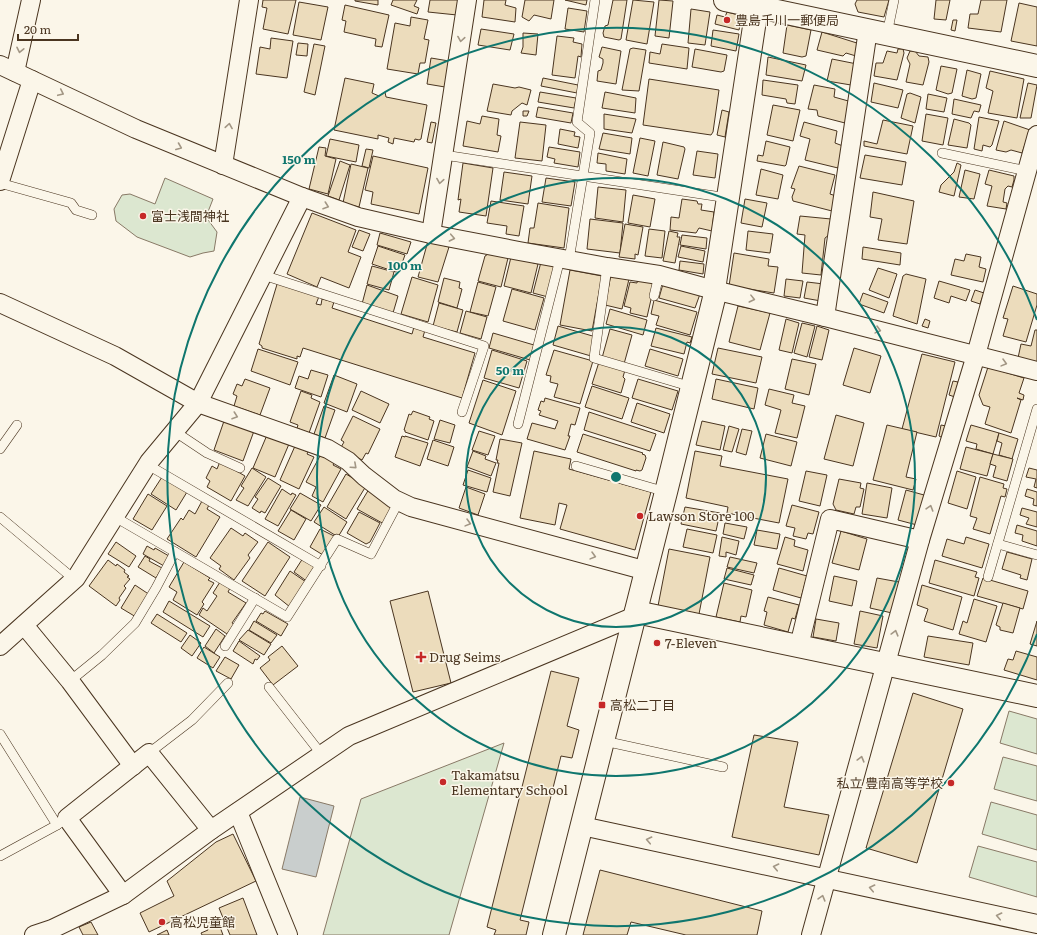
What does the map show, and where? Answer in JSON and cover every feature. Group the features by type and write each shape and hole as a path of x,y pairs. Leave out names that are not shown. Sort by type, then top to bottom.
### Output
{"street":[{"path":"31,0 8,69 136,129 302,197 358,217 432,234 607,267 659,274 714,290 825,316 1037,371"},
{"path":"222,165 249,0"},
{"path":"432,234 467,0"},
{"path":"725,0 758,3 877,32 1037,66"},
{"path":"554,935 647,571 714,298 758,3"},
{"path":"825,316 877,32"},
{"path":"0,182 32,80"},
{"path":"811,935 828,878 920,540 976,355 1037,135"},
{"path":"0,646 75,580 148,465 198,403 302,197"},
{"path":"0,303 115,356 198,403 328,449 348,461 364,476 394,499 411,507 647,571"},
{"path":"799,646 830,519 920,540"},
{"path":"34,935 52,929 123,895 211,830 349,736 636,614 799,646 1037,696"},
{"path":"24,625 70,681 133,766"},
{"path":"123,895 62,821 149,753 211,830"},
{"path":"238,812 288,935"},
{"path":"582,826 1037,924"}],"lane":[{"path":"518,424 565,259 583,175 590,133 577,122 595,0"},
{"path":"877,32 894,0"},
{"path":"942,153 1027,171"},
{"path":"444,155 728,198"},
{"path":"0,182 71,203 76,210 92,215"},
{"path":"607,267 594,358 692,388"},
{"path":"654,296 659,274"},
{"path":"263,275 484,346 462,412"},
{"path":"988,577 1037,409"},
{"path":"0,449 17,425"},
{"path":"174,431 207,453 240,468"},
{"path":"148,465 321,566"},
{"path":"576,466 666,492"},
{"path":"115,517 287,617 338,539 371,554 399,501"},
{"path":"0,517 75,580"},
{"path":"998,544 1037,555"},
{"path":"70,681 102,655 135,623 175,552"},
{"path":"224,646 255,598"},
{"path":"149,753 192,720 228,683"},
{"path":"269,687 322,755"},
{"path":"0,734 62,821 0,856"},
{"path":"604,741 722,767"}],"green space":[{"path":"165,178 213,199 206,217 217,232 214,251 190,257 137,237 116,221 114,209 122,195 130,194 155,204"},
{"path":"1009,711 1037,719 1037,754 1000,743"},
{"path":"504,743 449,935 323,935 361,799"},
{"path":"1003,757 1037,766 1037,801 994,789"},
{"path":"991,802 1037,815 1037,850 982,834"},
{"path":"978,846 1037,862 1037,897 969,877"}],"shaded area":[{"path":"300,797 334,806 316,877 282,869"}],"building":[{"path":"263,0 296,0 288,34 263,29 267,8 262,7"},
{"path":"378,0 378,5 355,1"},
{"path":"393,0 417,0 414,6 419,8 417,14 391,5"},
{"path":"430,0 458,0 457,15 428,12"},
{"path":"484,0 506,0 505,5 516,8 515,22 482,17"},
{"path":"525,0 554,0 551,19 534,15 529,21 522,17"},
{"path":"565,0 587,0 586,5"},
{"path":"613,0 627,0 621,39 619,40 604,37 603,33 605,26 608,25"},
{"path":"633,0 654,2 647,44 626,40"},
{"path":"659,0 673,1 669,38 655,36"},
{"path":"857,0 889,0 884,17 858,12 855,4"},
{"path":"936,0 950,0 946,20 934,19"},
{"path":"981,0 1007,0 1001,32 968,28 970,14 978,14"},
{"path":"299,2 328,7 321,40 293,35"},
{"path":"1019,3 1037,7 1037,46 1011,41"},
{"path":"345,5 389,15 382,47 375,46 376,39 344,32 346,21 342,20"},
{"path":"568,8 587,11 584,32 565,29"},
{"path":"691,9 710,12 705,45 688,43"},
{"path":"727,12 742,16 739,30 715,24 717,15 725,17"},
{"path":"411,17 428,20 424,39 429,40 425,63 420,63 418,74 387,69 395,23 410,26"},
{"path":"953,20 957,20 955,31 951,30"},
{"path":"787,25 811,30 806,56 802,57 783,53"},
{"path":"481,29 514,34 510,50 478,45"},
{"path":"713,30 739,34 736,51 711,46"},
{"path":"822,32 860,44 856,56 846,53 843,56 817,50"},
{"path":"523,33 538,34 536,55 521,53 523,47"},
{"path":"557,36 574,38 573,42 582,44 581,57 578,56 575,78 552,75"},
{"path":"271,38 293,41 287,78 256,74 260,47 270,49"},
{"path":"298,43 308,44 307,56 296,55"},
{"path":"314,44 325,46 315,95 304,92"},
{"path":"662,44 689,48 687,69 649,63 650,52 660,54"},
{"path":"602,47 621,51 616,84 597,81 598,71 601,70 603,63 603,59 599,57"},
{"path":"630,49 646,50 639,91 622,90"},
{"path":"695,49 727,55 724,71 721,72 692,67"},
{"path":"898,49 903,49 904,53 897,80 874,76 876,63 883,63 887,51 897,53"},
{"path":"910,51 915,51 919,56 928,57 929,62 923,85 906,82 910,64 907,58"},
{"path":"768,57 806,65 802,81 766,75"},
{"path":"431,58 449,61 445,87 427,84"},
{"path":"832,59 857,64 851,85 827,81"},
{"path":"941,66 957,69 952,93 948,94 936,90"},
{"path":"967,70 981,74 976,98 972,99 962,96"},
{"path":"990,71 1024,79 1017,118 988,113 993,91 986,88"},
{"path":"345,78 374,84 372,93 379,96 385,92 386,97 427,105 421,139 415,139 414,142 394,138 393,144 388,142 389,138 378,135 378,139 334,130"},
{"path":"543,78 578,85 577,93 541,86"},
{"path":"649,79 719,90 713,132 711,135 643,125"},
{"path":"763,80 798,85 795,104 787,103 786,99 762,95"},
{"path":"874,83 903,90 898,108 871,102"},
{"path":"1028,83 1037,85 1031,118 1020,118"},
{"path":"493,84 531,90 527,105 522,103 512,111 511,115 487,111"},
{"path":"814,85 835,89 834,97 852,102 845,123 818,116 817,110 808,109"},
{"path":"540,92 576,98 574,108 538,102"},
{"path":"605,92 636,98 635,113 602,108"},
{"path":"910,93 921,97 915,123 901,118 907,94"},
{"path":"928,94 947,98 944,112 926,109"},
{"path":"954,99 981,105 979,112 974,111 971,118 952,114"},
{"path":"773,105 800,110 793,141 767,135"},
{"path":"538,107 573,113 571,123 536,117"},
{"path":"722,110 729,112 725,137 717,135"},
{"path":"523,111 529,111 527,116 523,116"},
{"path":"604,114 636,119 632,133 604,129"},
{"path":"926,114 948,118 943,145 922,141"},
{"path":"482,116 499,119 497,135 501,136 498,152 463,146 467,121 480,124"},
{"path":"979,117 999,121 992,145 990,147 983,145 982,151 974,149"},
{"path":"954,119 969,123 971,125 967,148 948,145"},
{"path":"883,120 913,126 907,154 864,146 864,141 877,144"},
{"path":"1004,121 1030,130 1022,153 1011,150 1006,152 996,150"},
{"path":"431,122 436,123 432,143 427,142"},
{"path":"520,122 546,125 542,161 515,158"},
{"path":"804,122 837,131 835,143 843,146 838,168 805,160 810,139 800,136"},
{"path":"560,129 575,132 574,136 580,137 578,148 558,144"},
{"path":"603,133 632,138 630,154 599,149"},
{"path":"640,138 655,141 648,176 633,173"},
{"path":"330,139 359,145 356,162 326,156"},
{"path":"766,141 790,147 785,166 757,161 758,155 763,156"},
{"path":"663,142 684,147 685,149 678,179 657,175"},
{"path":"319,147 326,148 325,156 336,159 328,194 309,189"},
{"path":"549,147 580,152 578,167 554,163 555,159 547,157"},
{"path":"366,149 373,150 369,168 362,166"},
{"path":"697,151 718,154 715,178 693,175"},
{"path":"598,153 627,159 625,174 606,171 606,164 597,163"},
{"path":"865,155 906,162 902,185 860,178"},
{"path":"373,156 428,168 419,214 371,204 373,192 365,190"},
{"path":"340,161 350,165 339,200 328,196"},
{"path":"463,163 493,168 486,216 459,212 461,199 458,200"},
{"path":"957,163 961,165 954,196 939,192 941,185 954,172"},
{"path":"351,164 368,168 359,207 343,203"},
{"path":"799,166 835,175 830,194 836,196 832,211 793,201 792,197 795,189 791,188"},
{"path":"761,169 783,175 778,199 756,195"},
{"path":"965,170 980,174 974,199 959,197"},
{"path":"989,170 1014,176 1012,187 1008,186 1005,189 1003,202 1007,203 1006,209 987,206 992,186 985,184"},
{"path":"504,172 532,176 528,204 500,200"},
{"path":"546,178 575,182 571,206 542,202"},
{"path":"598,187 626,190 623,222 595,218"},
{"path":"873,192 914,201 907,244 878,240 882,219 870,217"},
{"path":"633,195 655,199 650,227 628,223"},
{"path":"682,199 697,201 698,204 702,204 701,210 714,212 712,231 699,228 696,233 670,230 671,217 679,218"},
{"path":"745,199 767,203 762,227 741,223"},
{"path":"491,201 524,206 519,236 506,234 507,226 487,223"},
{"path":"538,203 569,208 564,248 528,243 530,228 534,228"},
{"path":"312,213 356,230 348,252 361,257 349,288 321,277 317,287 287,274"},
{"path":"800,216 831,219 829,235 825,238 821,275 802,273 805,235 797,234"},
{"path":"590,219 623,223 620,253 587,249"},
{"path":"625,224 643,227 638,255 635,254 635,259 619,257"},
{"path":"649,229 665,231 662,258 645,256"},
{"path":"359,230 370,234 363,251 352,247"},
{"path":"669,231 678,233 677,237 680,237 675,263 663,261"},
{"path":"748,231 773,234 770,253 746,250"},
{"path":"380,233 411,242 407,254 377,245"},
{"path":"682,235 707,238 706,249 680,245"},
{"path":"428,241 449,247 438,282 418,277"},
{"path":"378,246 405,255 401,266 399,265 396,272 372,264"},
{"path":"681,246 705,251 703,262 678,257"},
{"path":"863,247 901,253 900,265 862,259"},
{"path":"490,253 508,258 501,287 478,281 485,256"},
{"path":"734,253 769,259 768,266 778,267 774,293 729,286"},
{"path":"966,254 981,257 979,267 986,269 983,282 951,275 955,259 964,261"},
{"path":"511,257 538,264 531,293 504,286"},
{"path":"680,261 704,264 703,274 679,270"},
{"path":"541,262 555,265 548,297 533,293"},
{"path":"372,266 394,272 389,290 367,284"},
{"path":"878,268 897,274 889,298 869,290"},
{"path":"570,270 602,276 592,331 560,325"},
{"path":"906,274 926,279 917,324 893,316 903,276"},
{"path":"611,275 629,279 622,309 605,305"},
{"path":"412,277 438,285 428,322 401,314"},
{"path":"444,278 460,282 459,288 462,289 457,308 438,302"},
{"path":"638,278 655,282 647,317 630,313 631,308 624,306 630,282 637,283"},
{"path":"786,279 803,281 800,298 784,296"},
{"path":"278,281 320,294 316,304 321,305 322,299 334,302 332,308 412,334 414,327 425,330 423,337 475,353 462,398 303,348 300,357 297,356 297,359 262,348 259,344"},
{"path":"939,281 970,290 966,301 951,296 949,303 934,298"},
{"path":"478,282 496,287 488,316 470,312"},
{"path":"807,282 824,284 821,301 804,298"},
{"path":"663,284 700,294 695,308 659,298"},
{"path":"367,285 398,296 393,313 362,304"},
{"path":"1013,286 1037,294 1037,305 1026,342 1003,336 1008,319 1003,318"},
{"path":"512,289 544,298 535,330 503,321"},
{"path":"975,290 984,293 980,304 971,301"},
{"path":"863,293 888,302 884,313 859,304"},
{"path":"654,300 697,312 690,335 656,325 659,316 651,314"},
{"path":"439,303 463,310 457,332 433,326"},
{"path":"738,306 770,313 760,350 729,342"},
{"path":"610,309 647,320 643,335 606,324"},
{"path":"466,311 487,317 481,339 460,333"},
{"path":"786,319 799,323 792,353 779,350"},
{"path":"925,319 930,321 928,328 922,326"},
{"path":"802,323 815,326 807,357 794,353"},
{"path":"558,326 596,337 591,356 553,345"},
{"path":"817,326 829,330 822,360 809,357"},
{"path":"656,328 692,337 690,343 687,342 684,354 651,346"},
{"path":"610,329 632,335 624,364 602,358"},
{"path":"1035,330 1037,330 1037,362 1018,358 1021,344 1031,346"},
{"path":"493,333 534,345 530,360 489,348"},
{"path":"718,348 762,357 756,383 712,374"},
{"path":"854,348 881,356 870,393 843,385"},
{"path":"258,349 298,362 290,385 251,371"},
{"path":"650,349 683,359 678,376 645,366"},
{"path":"492,350 527,361 519,388 484,378"},
{"path":"554,350 593,361 580,404 554,397 558,384 550,382 551,376 546,375"},
{"path":"922,354 955,362 936,437 902,429"},
{"path":"792,359 816,364 809,395 785,389"},
{"path":"599,362 625,370 623,377 625,379 621,393 592,384"},
{"path":"988,367 1024,378 1019,393 1024,395 1023,400 1017,398 1021,400 1011,433 985,424 990,407 983,405 979,395"},
{"path":"311,370 328,375 321,397 295,388 299,376 308,379"},
{"path":"334,375 357,384 347,412 324,403"},
{"path":"245,379 270,388 260,415 234,406 237,396 233,394 237,384 242,386"},
{"path":"638,379 678,391 672,410 632,398"},
{"path":"716,379 758,388 754,409 712,399"},
{"path":"483,380 516,391 502,435 469,423"},
{"path":"953,381 958,382 955,397 949,395"},
{"path":"592,386 629,398 622,419 585,407"},
{"path":"769,389 794,395 792,403 805,406 797,438 775,433 781,410 765,405"},
{"path":"301,391 312,395 311,398 320,402 309,433 297,428 298,425 290,422"},
{"path":"361,391 389,404 380,423 352,410"},
{"path":"545,398 580,408 575,425 571,424 568,436 570,436 565,450 527,439 532,423 555,429 558,421 539,415 541,411 538,410 541,401 544,402"},
{"path":"637,403 670,414 664,433 631,422"},
{"path":"324,406 335,410 325,438 314,434"},
{"path":"413,411 430,417 429,419 434,421 428,440 405,432 404,430 409,414 411,415"},
{"path":"589,412 656,434 650,451 584,430"},
{"path":"836,415 864,423 853,466 824,459"},
{"path":"353,416 380,429 368,454 366,453 362,460 340,449 344,442 341,440"},
{"path":"440,420 455,425 450,443 434,439"},
{"path":"224,421 254,431 243,461 214,450"},
{"path":"702,421 725,426 720,450 696,445"},
{"path":"887,425 917,432 906,477 916,479 913,490 873,480"},
{"path":"941,425 946,426 943,438 939,436"},
{"path":"971,425 999,433 993,454 976,449 977,444 966,441"},
{"path":"729,426 739,429 732,452 723,450"},
{"path":"742,429 752,431 746,455 736,452"},
{"path":"479,431 495,436 488,455 472,450"},
{"path":"999,433 1018,439 1012,459 999,455 1002,443 997,441"},
{"path":"583,434 643,453 642,454 645,455 646,458 642,470 636,471 577,452"},
{"path":"766,434 797,442 791,466 760,458"},
{"path":"267,435 289,444 275,477 253,468"},
{"path":"402,436 428,443 420,466 395,457"},
{"path":"500,439 522,443 510,496 493,492 499,463 497,463 498,460 496,460"},
{"path":"433,440 454,447 448,466 427,459"},
{"path":"295,446 308,452 307,454 314,457 299,489 280,480"},
{"path":"966,447 993,454 987,476 960,469"},
{"path":"473,451 486,456 485,459 496,463 491,476 467,467"},
{"path":"534,451 571,459 569,469 651,492 635,550 560,529 567,505 559,503 555,525 520,518"},
{"path":"695,451 722,456 720,466 788,479 779,523 727,513 728,507 686,498"},
{"path":"321,454 335,462 333,465 341,469 323,502 312,496 316,487 306,482"},
{"path":"993,454 1013,459 1007,481 993,477 996,466 990,464"},
{"path":"221,459 233,469 245,476 231,501 207,487 210,481 206,478 212,466 217,469"},
{"path":"252,468 266,477 248,506 236,500 244,488 241,486"},
{"path":"1029,468 1037,470 1037,488 1034,487 1036,479 1026,477"},
{"path":"468,470 491,478 487,492 463,485"},
{"path":"806,471 827,475 820,506 799,501"},
{"path":"957,471 976,477 967,509 948,503"},
{"path":"346,474 366,486 346,519 327,507"},
{"path":"162,477 187,492 176,510 151,494"},
{"path":"980,477 1004,484 1003,488 1007,489 1005,497 1001,496 990,534 973,529 977,518 970,516"},
{"path":"268,478 281,486 265,513 261,511 260,513 252,508 258,499 255,497"},
{"path":"839,479 861,483 860,488 864,489 860,507 856,507 854,514 836,510 833,504"},
{"path":"867,483 892,488 887,518 862,514"},
{"path":"466,487 485,494 478,515 459,508"},
{"path":"282,489 291,495 292,493 296,495 278,526 265,519"},
{"path":"369,489 395,504 384,524 357,509"},
{"path":"1027,489 1037,492 1037,506 1033,505 1034,499 1025,496"},
{"path":"906,490 924,495 917,525 898,520"},
{"path":"300,493 321,505 311,521 290,509"},
{"path":"148,494 167,506 152,530 133,519"},
{"path":"202,501 209,505 207,509 220,517 196,557 167,539 181,518 183,520 189,510 195,514"},
{"path":"792,505 819,512 813,534 808,533 806,539 793,536 795,528 786,526"},
{"path":"324,507 347,522 338,537 314,522"},
{"path":"685,507 720,513 716,531 681,524"},
{"path":"1022,508 1037,512 1037,527 1026,524 1029,518 1020,515"},
{"path":"291,510 306,519 294,540 278,531"},
{"path":"359,512 380,523 370,542 366,544 347,533"},
{"path":"725,523 747,527 744,539 723,534"},
{"path":"1017,525 1037,531 1037,546 1022,541 1023,535 1015,533"},
{"path":"231,528 243,536 245,533 258,542 248,555 250,558 234,580 219,569 221,566 210,558"},
{"path":"320,529 334,536 323,555 310,547"},
{"path":"687,529 717,535 713,553 683,547"},
{"path":"757,530 780,534 777,549 754,545"},
{"path":"841,531 867,539 859,570 832,563"},
{"path":"722,537 739,541 736,555 726,552 726,557 719,556"},
{"path":"785,537 795,540 794,546 808,550 803,571 777,564"},
{"path":"966,537 989,544 982,568 942,556 947,539 964,544"},
{"path":"116,542 136,556 129,567 108,554"},
{"path":"268,542 290,557 265,596 242,581"},
{"path":"147,546 154,550 155,548 169,556 164,566 143,554"},
{"path":"669,549 710,557 699,614 658,606"},
{"path":"1007,552 1032,559 1027,580 1020,578 1021,575 1002,569"},
{"path":"145,556 150,559 149,561 162,568 156,578 138,567"},
{"path":"730,557 757,563 754,573 727,567"},
{"path":"303,558 317,568 308,582 294,572"},
{"path":"108,560 125,570 124,572 130,579 124,586 126,588 119,598 120,600 116,606 89,586"},
{"path":"935,560 977,572 975,577 979,578 974,596 929,583"},
{"path":"184,562 210,578 208,580 214,583 202,602 204,604 197,615 173,600 177,592 169,587"},
{"path":"727,568 754,575 751,585 724,579"},
{"path":"779,568 807,576 801,598 773,590"},
{"path":"290,571 306,582 290,607 275,595"},
{"path":"834,576 857,581 852,606 829,601"},
{"path":"877,578 899,582 892,613 870,608"},
{"path":"983,578 1028,591 1023,609 977,596"},
{"path":"220,582 230,588 228,592 246,603 232,623 234,624 227,634 199,615 203,608 207,611 217,596 213,593"},
{"path":"724,583 752,590 746,617 741,616 740,622 716,617"},
{"path":"135,585 150,595 136,617 121,608"},
{"path":"922,585 962,597 953,630 924,621 928,609 917,605"},
{"path":"428,591 451,683 413,692 390,601"},
{"path":"768,597 799,605 795,619 792,618 788,632 764,625 767,612 764,611"},
{"path":"974,599 997,606 986,642 959,634 963,621 967,623"},
{"path":"169,601 210,626 203,637 163,612"},
{"path":"1003,603 1020,608 1013,633 1000,630 1000,627 996,625"},
{"path":"265,611 288,624 281,636 256,621 261,613 263,614"},
{"path":"860,611 883,616 877,648 854,644"},
{"path":"157,614 187,633 181,642 151,623"},
{"path":"816,619 839,623 836,641 813,637"},
{"path":"254,621 277,635 271,643 249,630"},
{"path":"1037,621 1037,646 1030,644"},
{"path":"216,629 225,636 214,653 205,646"},
{"path":"248,630 271,644 264,655 239,640"},
{"path":"190,635 201,643 192,656 181,648"},
{"path":"928,636 973,643 969,665 924,657"},
{"path":"239,641 260,656 257,660 255,659 253,664 233,651"},
{"path":"282,646 298,666 273,685 260,668 270,660 268,657"},
{"path":"204,647 220,657 213,668 197,658"},
{"path":"1016,651 1037,657 1037,680 1004,670 1008,659 1013,660"},
{"path":"225,657 239,665 231,679 216,671"},
{"path":"551,671 579,678 567,726 579,730 572,758 561,756 520,920 529,922 526,935 494,935 496,930 487,927"},
{"path":"913,693 963,709 917,863 866,848"},
{"path":"754,735 798,742 784,807 829,815 819,855 732,837"},
{"path":"233,834 256,881 149,932 140,913 174,896 167,881 216,842"},
{"path":"600,870 762,911 757,935 686,935 631,922 627,935 583,935"},
{"path":"243,898 257,935 230,935 219,908"},
{"path":"217,919 223,935 202,935 201,933 208,930 205,924"},
{"path":"91,922 98,935 83,935 79,927"},
{"path":"167,930 169,935 157,935"}],"place":[{"name":"豊島千川一郵便局","path":"727,20"},
{"name":"富士浅間神社","path":"143,216"},
{"name":"Lawson Store 100","path":"640,516"},
{"name":"7-Eleven","path":"657,643"},
{"name":"Drug Seims","path":"421,657"},
{"name":"高松二丁目","path":"602,705"},
{"name":"Takamatsu Elementary School","path":"443,782"},
{"name":"私立 豊南高等学校","path":"951,783"},
{"name":"高松児童館","path":"162,922"}]}
